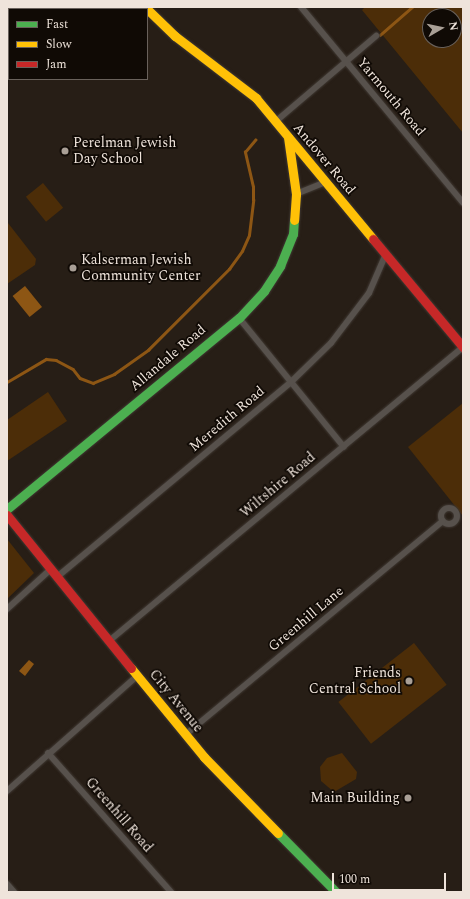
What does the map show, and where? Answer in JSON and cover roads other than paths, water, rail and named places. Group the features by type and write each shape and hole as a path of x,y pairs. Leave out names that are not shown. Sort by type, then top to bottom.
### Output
{"main road":[{"name":"Andover Road","path":"148,9 175,36 248,90 326,182 385,256 463,347"},
{"name":"Allandale Road","path":"7,509 239,318 264,291 280,266 293,234 296,194 288,137"},
{"name":"City Avenue","path":"7,515 185,735 220,774 336,892"}],"street":[{"name":"Yarmouth Road","path":"301,7 463,203"},
{"path":"275,122 376,36"},
{"path":"296,194 326,182"},
{"name":"Meredith Road","path":"7,609 54,573 291,382 331,343 348,322 369,293 385,256"},
{"path":"239,318 344,447"},
{"name":"Wiltshire Road","path":"109,641 463,347"},
{"name":"Greenhill Lane","path":"185,735 443,521"},
{"path":"7,791 48,753 137,676"},
{"name":"Greenhill Road","path":"48,753 171,892"},
{"path":"7,884 14,892"}],"waterway":[{"path":"380,35 412,7"},
{"path":"7,382 46,359 56,360 73,369 80,378 93,383 114,374 148,350 229,269 242,251 249,235 253,200 253,187 245,152 255,140"}],"place":[{"name":"Perelman Jewish Day School","path":"65,151"},
{"name":"Kalserman Jewish Community Center","path":"73,268"},
{"name":"Friends Central School","path":"409,681"},
{"name":"Main Building","path":"408,798"}]}
